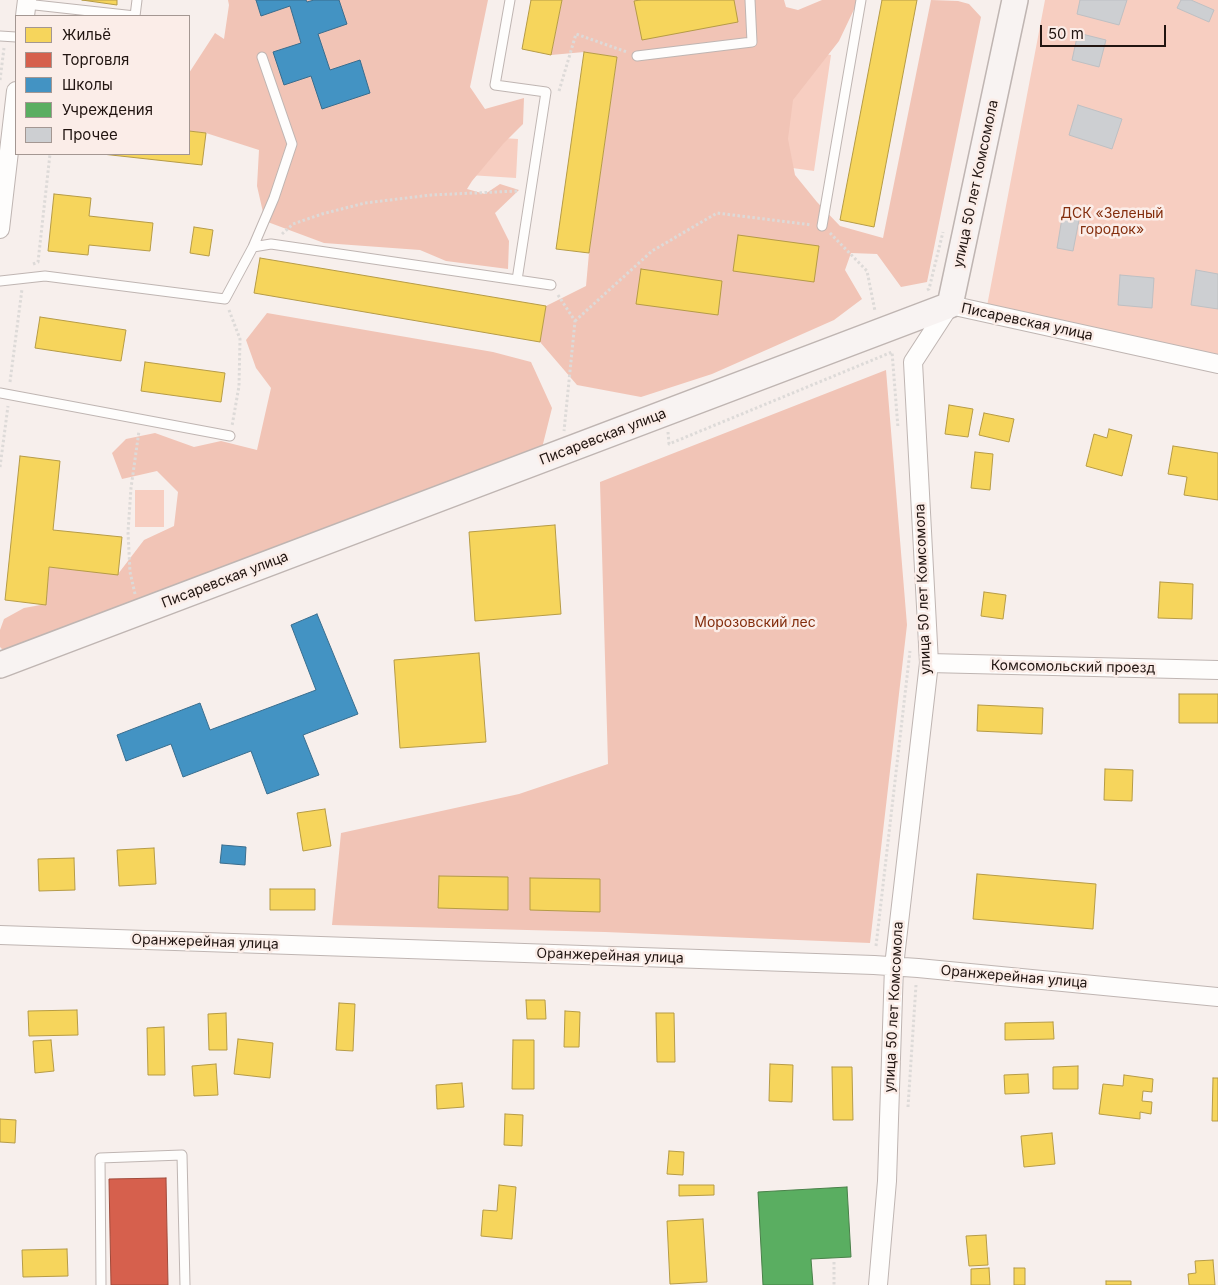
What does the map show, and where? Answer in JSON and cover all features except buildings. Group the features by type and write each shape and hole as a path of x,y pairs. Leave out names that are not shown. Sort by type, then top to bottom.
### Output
{"street":[{"name":"улица 50 лет Комсомола","path":"878,1285 887,1181 894,966 929,663 912,362 950,305 1015,0"},
{"path":"0,229 15,101"},
{"name":"Писаревская улица","path":"0,665 950,305 1218,364"},
{"name":"Комсомольский проезд","path":"929,663 1218,670"},
{"name":"Оранжерейная улица","path":"0,935 894,966 1218,996"}],"lane":[{"path":"135,15 137,0"},
{"path":"510,0 495,85 546,92 518,280"},
{"path":"638,56 752,42 750,0"},
{"path":"822,226 861,0"},
{"path":"26,7 123,15"},
{"path":"0,36 15,37"},
{"path":"0,281 45,276 225,299 253,247 274,198 292,144 262,57"},
{"path":"253,247 271,244 551,285"},
{"path":"4,394 230,436"},
{"path":"101,1285 100,1158 182,1155 185,1285"}],"path":[{"path":"546,92 559,92 576,34 638,56"},
{"path":"0,467 4,394 24,268 38,262 50,155"},
{"path":"271,244 293,224 365,203 431,195 531,190"},
{"path":"575,321 652,251 717,213 822,226 867,271 875,311"},
{"path":"920,293 929,289 943,231"},
{"path":"551,285 575,321 564,431 572,428"},
{"path":"225,299 240,339 239,386 230,436"},
{"path":"669,444 892,352 898,431"},
{"path":"135,594 130,572 128,532 141,419"},
{"path":"876,946 911,646"},
{"path":"834,1262 834,1285"}],"green space":[{"path":"228,0 488,0 470,87 485,109 524,98 523,124 503,144 467,189 485,194 500,184 519,190 495,213 509,241 508,269 446,261 420,250 324,243 265,221 257,186 259,150 206,133 190,131 190,71 215,33 224,39 229,5"},
{"path":"562,0 784,0 786,7 798,10 822,0 857,0 839,41 793,100 788,139 795,175 840,226 883,238 931,0 958,1 969,4 981,17 927,282 901,287 877,254 851,253 845,270 862,299 834,320 712,374 641,397 577,385 540,342 546,306 586,286 617,57 584,52 551,55"},
{"name":"ДСК «Зеленый городок»","path":"1045,0 1218,0 1218,357 987,306"},
{"path":"773,47 831,55 814,171 756,163"},
{"path":"471,136 518,139 516,178 469,175"},
{"path":"267,313 493,352 531,362 552,408 542,448 9,656 0,647 0,630 4,619 24,608 46,604 49,567 118,574 144,540 174,526 178,492 157,471 122,479 112,453 126,439 155,433 194,447 221,441 257,450 271,388 256,368 246,340"},
{"name":"Морозовский лес","path":"886,370 907,625 870,943 605,932 332,925 341,833 519,794 608,764 600,482"},
{"path":"135,490 164,490 164,527 135,527"}]}
